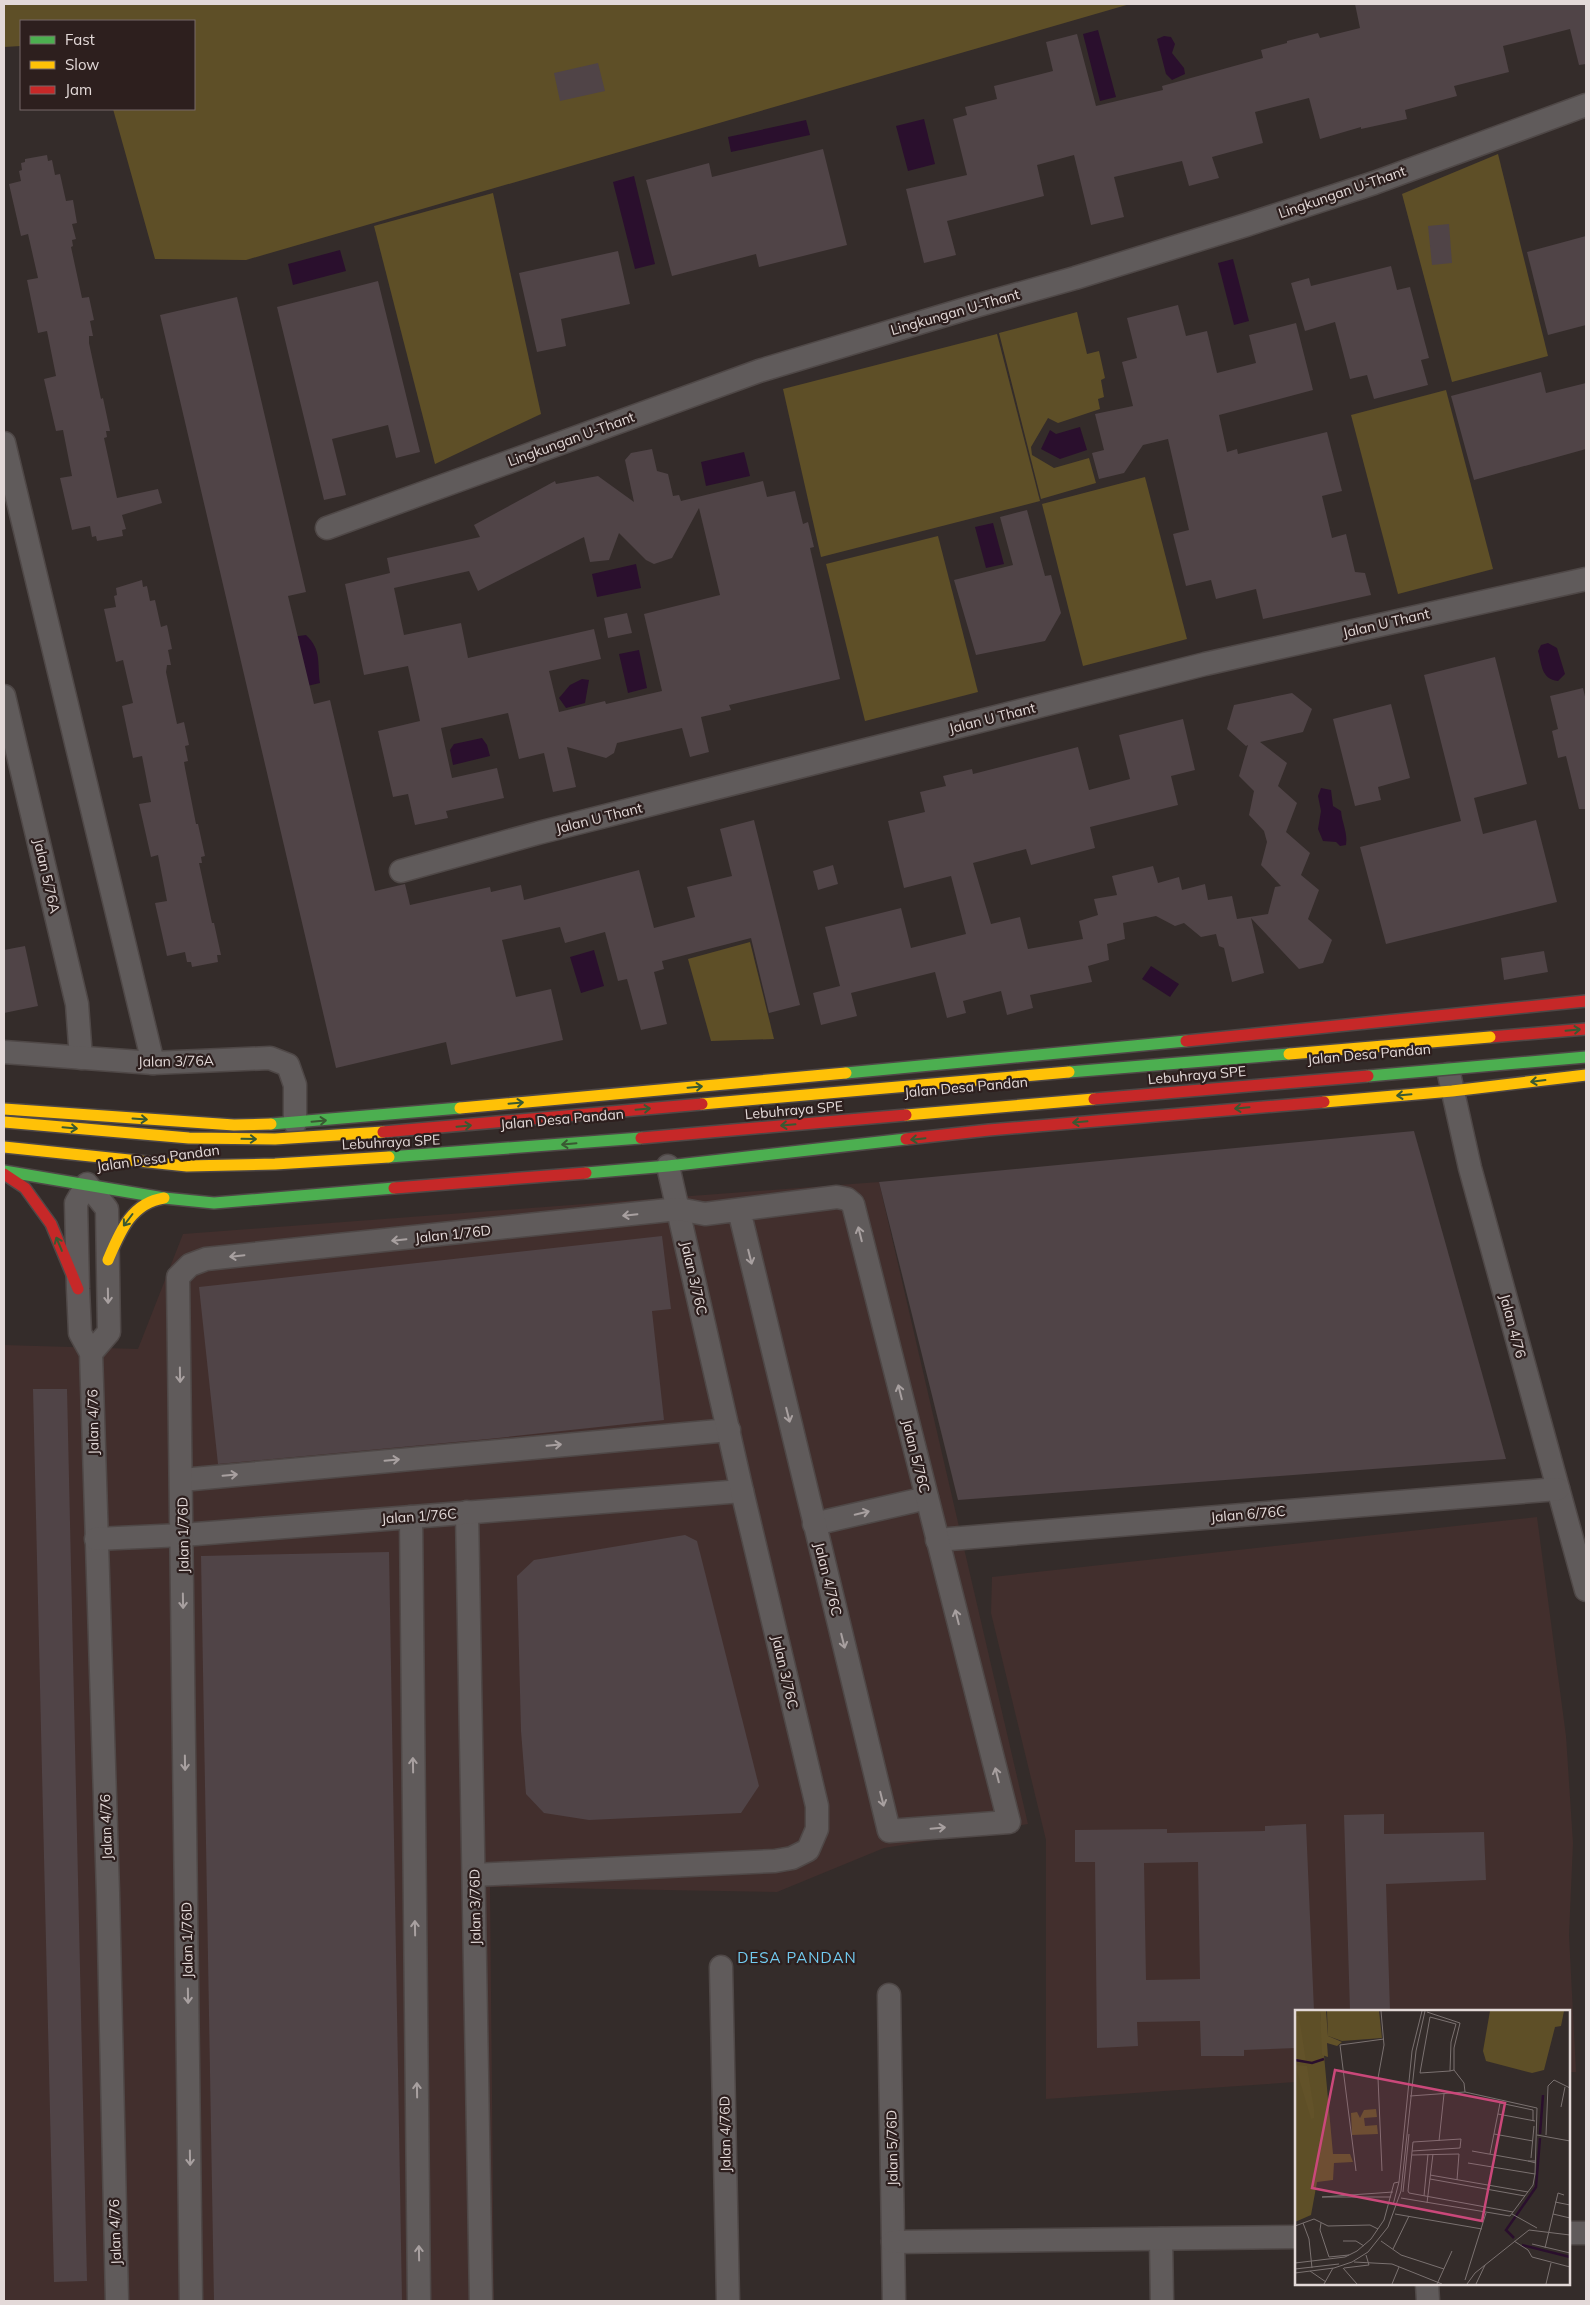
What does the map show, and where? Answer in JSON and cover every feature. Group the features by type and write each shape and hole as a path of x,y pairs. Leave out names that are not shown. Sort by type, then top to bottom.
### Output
{"main road":[{"name":"Jalan Desa Pandan","path":"4,1108 234,1126 295,1123 1280,1032 1581,1002"},
{"path":"1280,1032 1355,1034 1438,1032 1465,1020 1581,1002"},
{"name":"Lebuhraya SPE","path":"4,1122 189,1138 275,1140 447,1128 872,1088 1586,1029"},
{"path":"1438,1032 1447,1061"},
{"name":"Jalan Desa Pandan","path":"144,1174 252,1160 724,1120 1234,1082 1586,1048"},
{"name":"Lebuhraya SPE","path":"4,1147 187,1166 275,1164 459,1153 1586,1057"},
{"name":"Jalan Desa Pandan","path":"88,1175 164,1198 214,1203 668,1166 990,1130 1452,1091 1586,1075"},
{"path":"88,1175 105,1156 124,1146 234,1126"},
{"path":"4,1128 54,1136 70,1145 83,1158 88,1175"},
{"path":"4,1172 88,1175"},
{"path":"4,1172 25,1188 51,1224 78,1289"},
{"name":"Jalan Desa Pandan","path":"88,1175 116,1179"},
{"path":"108,1260 124,1223 138,1207 156,1198 164,1198"}],"street":[{"name":"Lingkungan U-Thant","path":"327,528 759,371 981,304 1075,278 1246,225 1374,183 1586,104"},
{"path":"4,443 153,1063"},
{"name":"Jalan U Thant","path":"401,871 538,833 1205,664 1586,579"},
{"name":"Jalan 5/76A","path":"4,696 77,1004 80,1058"},
{"name":"Jalan 3/76A","path":"4,1052 153,1063 270,1058 288,1065 295,1084 295,1123"},
{"name":"Jalan 4/76","path":"1447,1061 1470,1168 1586,1590"},
{"name":"Jalan 3/76C","path":"474,1875 775,1861 792,1858 808,1850 817,1829 817,1806 742,1491 668,1166"},
{"path":"88,1175 107,1209 108,1260 109,1332 91,1353"},
{"name":"Jalan 4/76","path":"88,1175 76,1203 78,1289 80,1333 91,1353 108,1893 117,2301"},
{"name":"Jalan 5/76C","path":"738,1210 837,1197 847,1199 853,1204 1009,1822"},
{"path":"678,1209 705,1214 738,1210"},
{"name":"Jalan 1/76D","path":"191,2301 183,1534 178,1277 190,1265 206,1259 678,1209"},
{"name":"Jalan 4/76C","path":"738,1210 889,1831 1009,1822"},
{"path":"182,1480 728,1430"},
{"name":"Jalan 6/76C","path":"937,1540 1558,1489"},
{"name":"Jalan 1/76C","path":"96,1539 742,1491"},
{"path":"814,1524 927,1498"},
{"name":"Jalan 3/76D","path":"467,1512 480,2301"},
{"path":"411,1517 419,2301"},
{"name":"Jalan 4/76D","path":"721,1967 728,2301"},
{"name":"Jalan 5/76D","path":"889,1994 894,2301"},
{"path":"1570,2233 1586,2233"},
{"path":"893,2242 1295,2237"},
{"path":"1161,2238 1162,2301"},
{"path":"1428,2285 1428,2301"}],"shaded area":[{"path":"4,4 1130,4 246,260 155,259 113,110 195,110 195,20 20,20 20,46 4,47"},
{"path":"1098,30 1116,97 1100,101 1083,34"},
{"path":"1164,36 1171,37 1175,44 1172,53 1184,68 1185,74 1172,80 1166,74 1157,39"},
{"path":"924,119 935,164 908,171 896,126"},
{"path":"806,120 810,135 731,152 728,137"},
{"path":"1498,154 1548,356 1452,382 1402,194"},
{"path":"634,176 655,264 635,269 613,182"},
{"path":"493,193 541,414 435,464 374,226"},
{"path":"340,250 346,271 293,285 288,264"},
{"path":"1233,259 1249,321 1234,325 1218,263"},
{"path":"1077,312 1087,354 1099,351 1105,378 1101,380 1104,397 1098,399 1100,409 1058,423 1048,418 1031,447 1032,455 1054,468 1089,458 1096,483 1041,499 999,333"},
{"path":"997,334 1040,501 821,557 783,389"},
{"path":"1446,390 1493,569 1398,594 1351,415"},
{"path":"1080,427 1087,450 1060,459 1041,449 1050,430 1056,434"},
{"path":"744,452 750,476 706,486 701,462"},
{"path":"1145,477 1187,639 1083,666 1042,504"},
{"path":"993,523 1004,564 986,568 975,527"},
{"path":"938,536 978,692 865,721 826,564"},
{"path":"636,564 641,588 597,597 592,574"},
{"path":"306,635 317,651 320,683 303,687 291,637"},
{"path":"1548,643 1557,648 1565,674 1558,681 1552,680 1545,674 1538,651 1541,645"},
{"path":"639,650 647,688 628,693 619,654"},
{"path":"582,679 589,680 585,703 566,708 559,698 570,685"},
{"path":"482,738 487,745 490,756 453,765 450,750 454,744"},
{"path":"1321,788 1331,790 1333,806 1341,811 1346,845 1340,846 1336,842 1323,841 1318,829 1321,811 1318,796"},
{"path":"750,942 774,1039 711,1041 688,959"},
{"path":"594,950 604,986 581,993 570,957"},
{"path":"1151,966 1179,984 1170,997 1142,979"},
{"path":"879,1182 1028,1824 884,1848 777,1892 490,1887 494,2301 4,2301 4,1345 138,1349 183,1234"},
{"path":"1537,1517 1566,1736 1573,1843 1569,1935 1576,2072 1570,2072 1570,2010 1295,2010 1295,2082 1046,2099 1046,1840 991,1613 992,1577"}],"building":[{"path":"1355,4 1586,4 1586,64 1579,65 1570,29 1503,46 1509,72 1454,86 1457,96 1405,110 1407,119 1361,129 1361,127 1320,139 1309,98 1255,112 1263,143 1212,157 1219,178 1189,186 1182,161 1114,177 1124,217 1091,225 1074,155 1037,165 1044,196 947,221 956,255 924,263 906,189 967,175 953,119 967,115 965,107 997,99 994,86 1053,71 1046,42 1077,34 1096,106 1163,90 1162,86 1263,58 1261,50 1287,43 1287,41 1318,33 1320,38 1360,28"},
{"path":"598,63 605,91 560,101 554,73"},
{"path":"823,149 847,245 759,267 756,254 672,276 646,180 709,163 712,177"},
{"path":"47,155 48,161 52,160 55,175 60,174 66,201 73,200 77,223 72,224 76,239 72,240 73,246 71,247 82,298 89,297 94,320 90,321 93,336 89,336 89,343 110,431 106,431 107,437 104,438 117,498 158,489 162,503 122,515 126,529 122,530 123,536 97,541 96,536 92,537 90,526 72,530 60,478 72,476 63,430 56,431 44,379 56,376 47,331 38,333 27,280 38,278 28,234 21,236 9,184 21,181 19,171 22,170 21,163 25,162 25,159"},
{"path":"1449,224 1452,263 1432,265 1428,226"},
{"path":"1586,236 1586,325 1548,335 1527,252"},
{"path":"618,251 630,304 561,319 566,346 537,352 519,273"},
{"path":"1391,266 1397,290 1410,287 1429,358 1421,360 1428,385 1374,399 1367,375 1350,379 1335,322 1305,331 1291,283 1309,278 1311,286"},
{"path":"378,281 420,452 396,458 388,425 332,439 346,495 324,500 277,307"},
{"path":"237,297 306,592 288,596 314,704 330,700 375,891 405,884 410,905 490,887 491,892 521,885 524,900 639,870 654,928 695,917 687,887 732,876 720,829 754,820 800,1005 769,1013 751,938 662,961 664,969 654,972 667,1024 641,1030 627,979 618,981 605,932 565,943 560,927 502,940 516,997 551,989 563,1040 451,1065 446,1042 336,1068 160,315"},
{"path":"1178,305 1186,336 1207,331 1217,373 1256,363 1249,335 1296,323 1313,390 1219,415 1227,452 1237,449 1238,454 1327,432 1342,491 1322,496 1332,538 1346,534 1355,572 1365,573 1371,595 1263,619 1256,589 1216,599 1211,580 1186,586 1173,534 1189,530 1168,439 1143,445 1124,473 1099,479 1092,453 1104,450 1095,414 1133,406 1122,362 1137,358 1127,318"},
{"path":"1541,372 1546,393 1586,383 1586,449 1474,480 1451,396"},
{"path":"652,449 657,471 668,474 673,496 679,495 681,501 763,481 767,497 795,491 803,524 808,522 814,547 810,548 840,679 729,705 731,710 701,717 709,752 690,757 682,728 617,743 614,753 606,758 567,747 576,787 553,792 544,753 519,759 508,713 441,728 452,778 497,768 504,798 446,811 448,818 415,825 408,794 393,797 378,731 420,721 408,666 364,675 345,584 390,573 387,558 480,537 474,525 555,481 556,484 598,476 634,502 625,460 631,453","holes":["699,508 720,595 644,614 662,691 606,704 605,701 559,712 549,671 601,659 594,629 468,658 461,623 404,635 394,588 469,571 478,591 584,537 590,562 609,560 619,533 646,560 654,564 672,558"]},
{"path":"1027,510 1045,576 1051,575 1061,613 1045,641 976,655 954,580 1013,565 1000,517"},
{"path":"142,580 143,587 147,586 150,601 155,600 161,627 167,625 172,649 168,650 171,665 167,665 166,672 177,724 184,722 189,745 185,746 188,761 184,762 196,824 198,824 205,856 201,857 202,863 199,863 221,955 217,955 218,962 192,967 191,962 187,962 185,952 167,956 155,903 167,901 158,855 151,857 139,804 151,802 142,756 133,758 122,706 133,703 123,660 116,662 104,609 116,607 114,596 117,595 116,588"},
{"path":"627,613 632,633 608,638 604,618"},
{"path":"1495,657 1527,784 1474,798 1483,834 1536,820 1557,902 1386,944 1360,847 1461,821 1424,675"},
{"path":"1583,688 1586,701 1586,809 1579,809 1566,756 1558,758 1552,731 1558,729 1550,696"},
{"path":"1292,693 1312,709 1303,732 1260,742 1287,763 1278,786 1297,803 1286,832 1310,853 1301,875 1319,890 1308,919 1332,940 1323,963 1299,969 1251,918 1264,973 1232,982 1224,948 1219,946 1216,934 1201,937 1184,923 1175,926 1156,916 1123,923 1125,939 1107,944 1109,960 1088,966 1092,982 1030,995 1033,1008 1007,1015 1001,991 963,1001 966,1013 947,1018 935,972 851,993 857,1016 821,1025 813,993 840,986 825,927 901,908 911,948 966,934 951,876 904,888 888,821 925,812 920,792 946,786 943,776 972,769 973,774 1078,747 1089,790 1130,779 1119,735 1183,719 1195,770 1171,776 1178,805 1090,827 1095,848 1031,865 1026,849 973,863 991,924 1020,917 1028,949 1083,939 1079,921 1098,915 1094,899 1117,895 1112,876 1153,866 1158,883 1179,877 1182,890 1205,884 1208,900 1232,896 1237,919 1268,914 1275,887 1281,886 1261,865 1267,842 1264,831 1249,815 1254,791 1239,776 1248,745 1246,746 1227,729 1234,705"},
{"path":"1391,704 1410,778 1378,787 1381,800 1355,806 1333,719"},
{"path":"833,865 838,884 818,890 813,871"},
{"path":"25,946 38,1006 4,1013 4,950"},
{"path":"1544,951 1548,972 1504,980 1501,958"},
{"path":"1414,1131 1506,1459 958,1500 879,1182"},
{"path":"662,1236 671,1309 652,1311 664,1420 488,1439 218,1464 199,1287"},
{"path":"33,1389 67,1389 87,2281 54,2282"},
{"path":"685,1535 697,1541 759,1786 741,1813 589,1820 544,1813 526,1794 521,1731 517,1576 534,1560"},
{"path":"389,1552 402,2301 214,2301 201,1556"},
{"path":"1384,1814 1384,1834 1484,1832 1486,1880 1386,1884 1390,2010 1350,2010 1344,1815"},
{"path":"1306,1824 1314,2010 1295,2010 1295,2048 1244,2050 1244,2056 1201,2056 1200,2021 1137,2022 1138,2046 1097,2048 1095,1862 1075,1862 1075,1830 1167,1829 1167,1833 1265,1831 1265,1826","holes":["1198,1862 1200,1979 1146,1980 1144,1863"]}],"traffic: fast":[{"path":"846,1073 1186,1041"},
{"path":"1069,1072 1289,1054"},
{"path":"1368,1076 1586,1057"},
{"path":"271,1124 460,1108"},
{"path":"389,1157 641,1138"},
{"path":"586,1173 668,1166 906,1139"},
{"path":"4,1171 164,1198 214,1203 394,1188"}],"traffic: slow":[{"path":"1289,1054 1490,1037"},
{"path":"702,1104 1069,1072"},
{"path":"460,1108 846,1073"},
{"path":"1324,1102 1452,1091 1586,1075"},
{"path":"906,1115 1094,1099"},
{"path":"4,1109 234,1125 271,1124"},
{"path":"4,1122 189,1138 275,1139 383,1132"},
{"path":"4,1147 187,1166 275,1164 389,1157"},
{"path":"108,1260 122,1229 135,1212 153,1201 164,1198"}],"traffic: jam":[{"path":"1186,1041 1586,1001"},
{"path":"1490,1037 1586,1029"},
{"path":"1094,1099 1368,1076"},
{"path":"906,1139 989,1130 1324,1102"},
{"path":"383,1132 702,1104"},
{"path":"641,1138 906,1115"},
{"path":"394,1188 586,1173"},
{"path":"4,1174 25,1188 51,1224 78,1289"}],"district":[{"name":"DESA PANDAN","path":"797,1957"}]}
